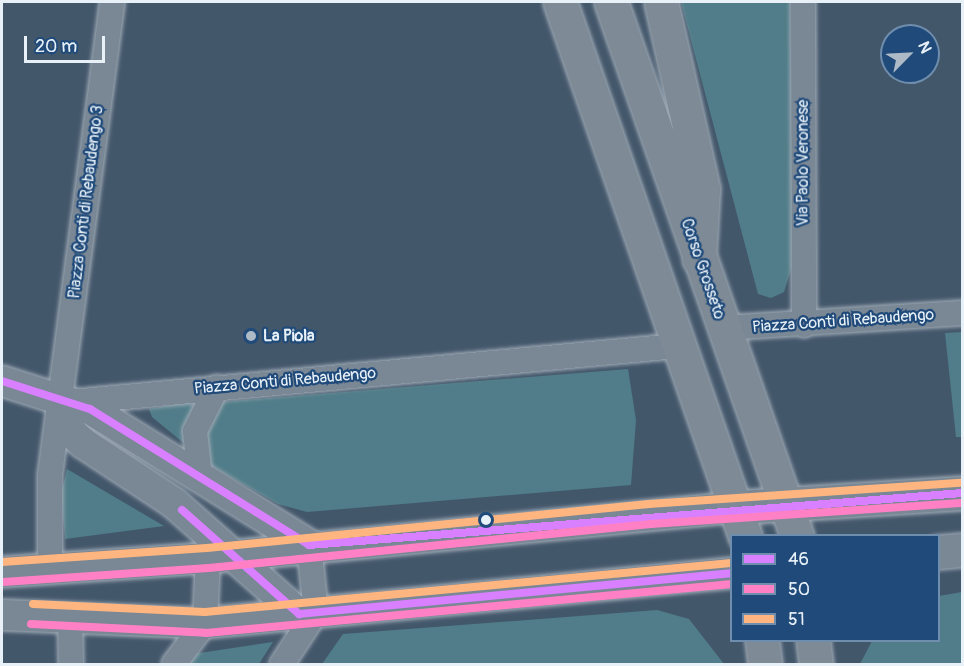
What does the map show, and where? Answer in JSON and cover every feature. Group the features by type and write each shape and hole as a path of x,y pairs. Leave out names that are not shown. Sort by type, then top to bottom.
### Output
{"main road":[{"path":"560,2 677,346 741,521 794,520 963,493"},
{"name":"Corso Grosseto","path":"611,2 699,259 794,520"},
{"path":"661,2 703,189 699,259"},
{"path":"940,552 963,550"},
{"path":"762,642 765,664"},
{"path":"813,642 816,664"}],"street":[{"name":"Piazza Conti di Rebaudengo 3","path":"59,403 111,2"},
{"name":"Via Paolo Veronese","path":"803,2 804,325"},
{"name":"Piazza Conti di Rebaudengo","path":"724,328 804,325 963,313"},
{"name":"Piazza Conti di Rebaudengo","path":"59,403 677,346"},
{"path":"2,381 59,403 90,409 309,544"},
{"path":"200,478 195,431 217,387"},
{"path":"59,403 72,433 83,443 174,503 222,556 307,613"},
{"path":"50,569 47,504 59,403"},
{"path":"2,572 222,556 309,544 741,521"},
{"path":"282,664 307,613 309,544"},
{"path":"174,664 205,623 222,556"},
{"path":"2,615 70,615 205,623 730,573"},
{"path":"70,615 71,664"}],"green space":[{"path":"681,2 790,2 793,264 784,292 771,298 758,294"},
{"path":"962,332 962,437 956,437 945,333"},
{"path":"628,369 636,420 631,485 307,512 278,504 208,464 205,432 219,402"},
{"path":"188,402 196,407 186,445 152,417 149,409"},
{"path":"67,469 164,526 65,539 61,494"},
{"path":"962,592 962,664 860,664 871,642 940,642 940,596"},
{"path":"657,610 689,619 724,664 322,664 343,634"},
{"path":"273,642 259,664 186,664 193,654"}],"transit line":[{"name":"46","path":"2,381 90,409 309,545 962,493"},
{"name":"51","path":"2,562 207,548 649,504 961,483"},
{"name":"50","path":"3,582 209,568 651,524 962,503"},
{"name":"46","path":"182,510 299,614 730,573"},
{"name":"51","path":"33,604 205,612 730,563"},
{"name":"50","path":"31,624 206,633 730,584"}],"place":[{"name":"La Piola","path":"251,336"}]}
